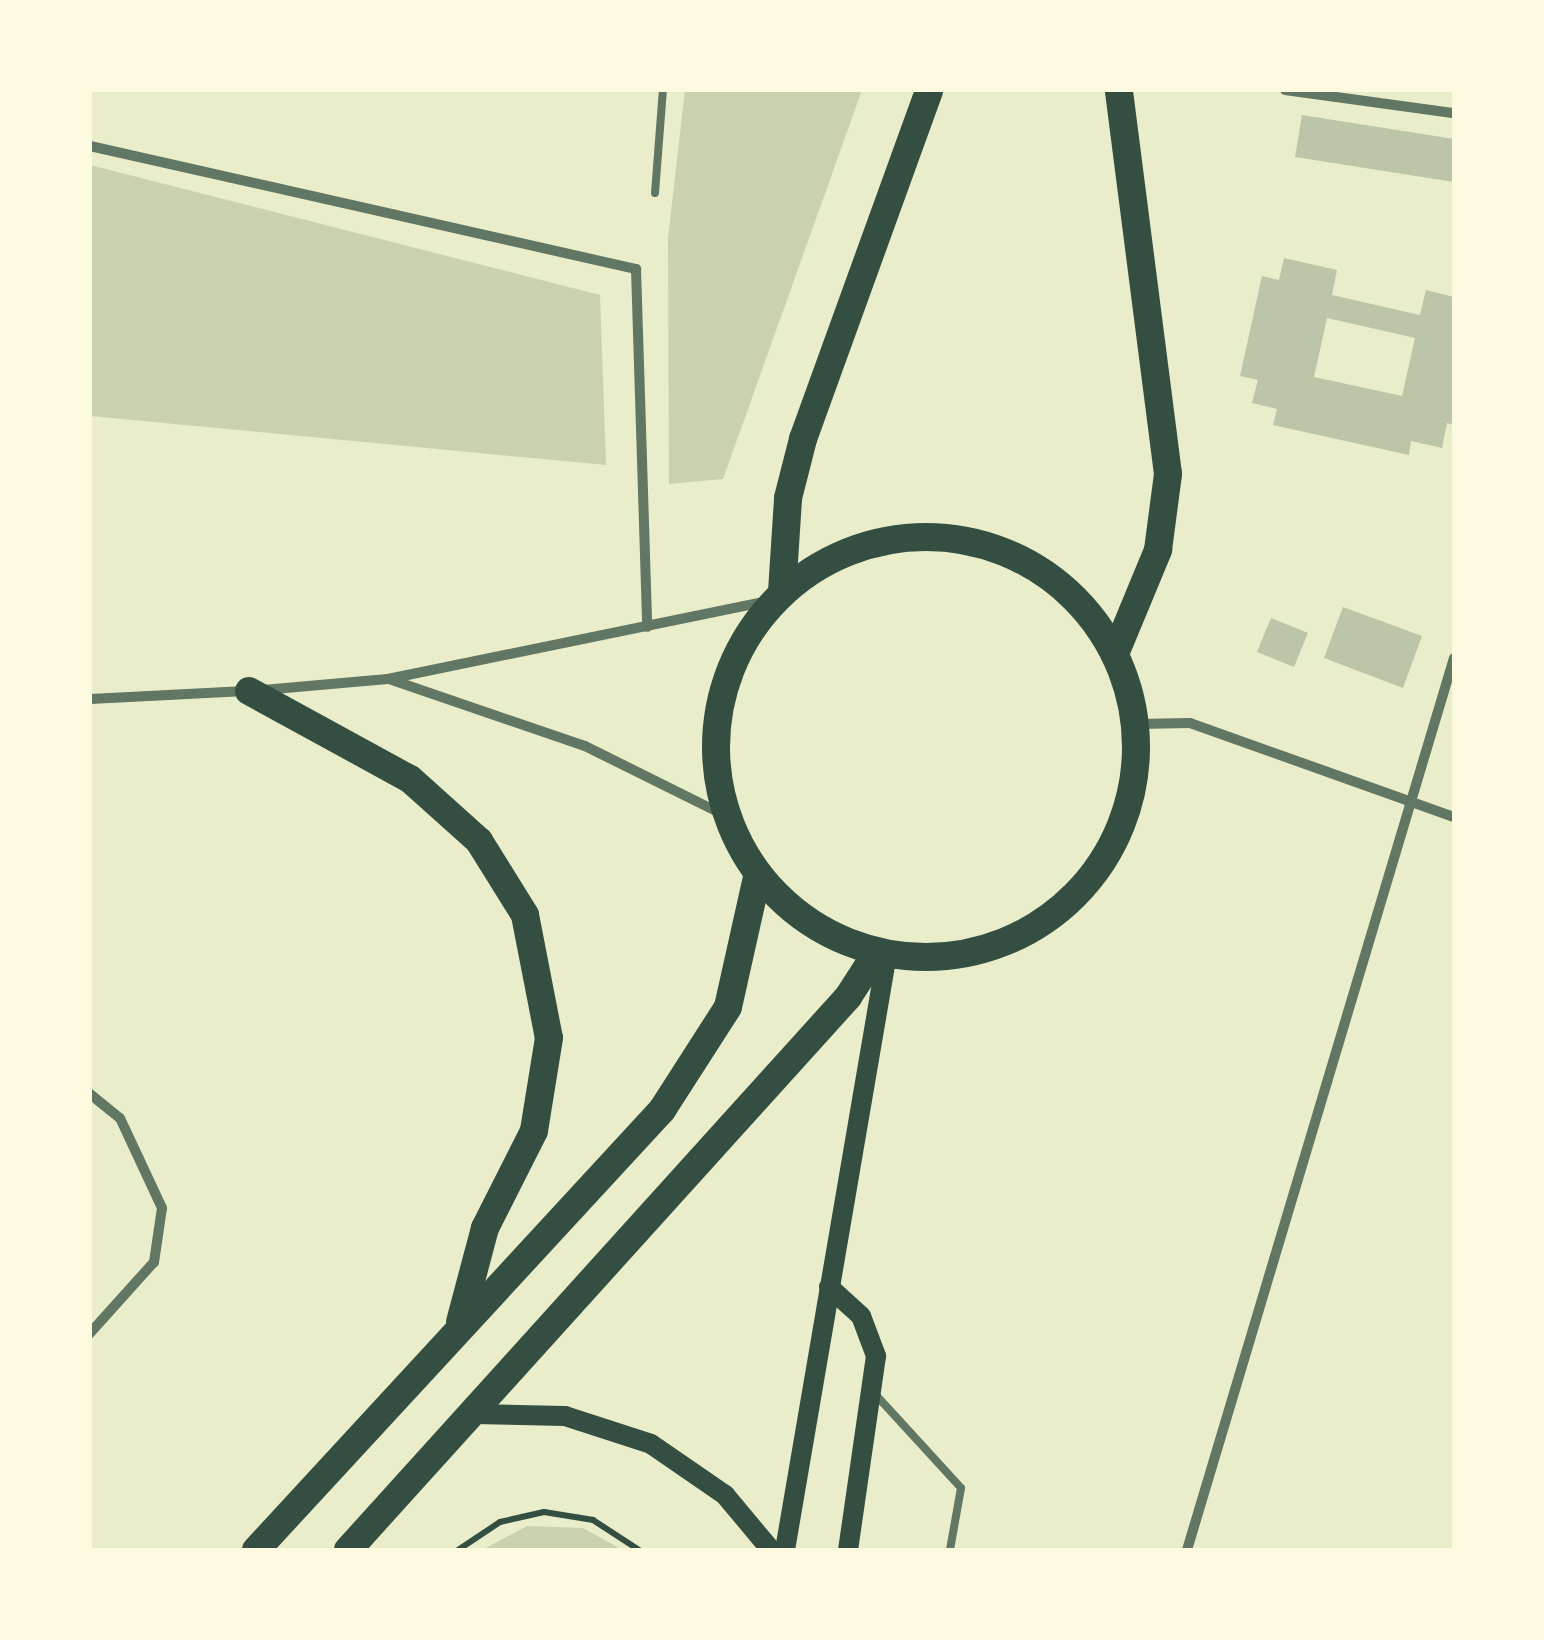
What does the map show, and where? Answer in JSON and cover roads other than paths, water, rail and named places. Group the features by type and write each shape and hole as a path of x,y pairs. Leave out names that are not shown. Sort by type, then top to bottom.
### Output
{"highway":[{"path":"778,596 788,498 803,438 928,90"},
{"path":"1115,654 1158,550 1168,474 1119,90"},
{"path":"936,536 973,542 1042,571 1085,608 1115,654 1136,724 1134,780 1118,834 1088,882 1048,920 998,945 942,957 882,953 832,935 791,909 758,874 728,816 716,760 720,702 740,647 778,596 828,559 880,540 936,536"},
{"path":"249,691 410,779 479,841 525,916 549,1038 534,1131 485,1228 459,1328"},
{"path":"256,1550 662,1110 728,1008 758,874"},
{"path":"348,1550 848,997 882,953"}],"main road":[{"path":"785,1550 882,953"},
{"path":"829,1287 847,1299 871,1335 872,1391 848,1550"},
{"path":"474,1414 565,1416 651,1444 726,1496 771,1550"}],"street":[{"path":"1285,90 1454,113"},
{"path":"1388,104 1389,90"},
{"path":"90,146 636,269 647,627"},
{"path":"90,699 388,679 647,627 778,596"},
{"path":"1187,1550 1407,802 1454,658"},
{"path":"388,679 585,746 728,816"},
{"path":"1136,724 1190,723 1454,817"},
{"path":"90,1094 120,1118 162,1208 154,1262 90,1333"}],"lane":[{"path":"655,192 664,90"},
{"path":"872,1391 961,1488 950,1550"}]}
